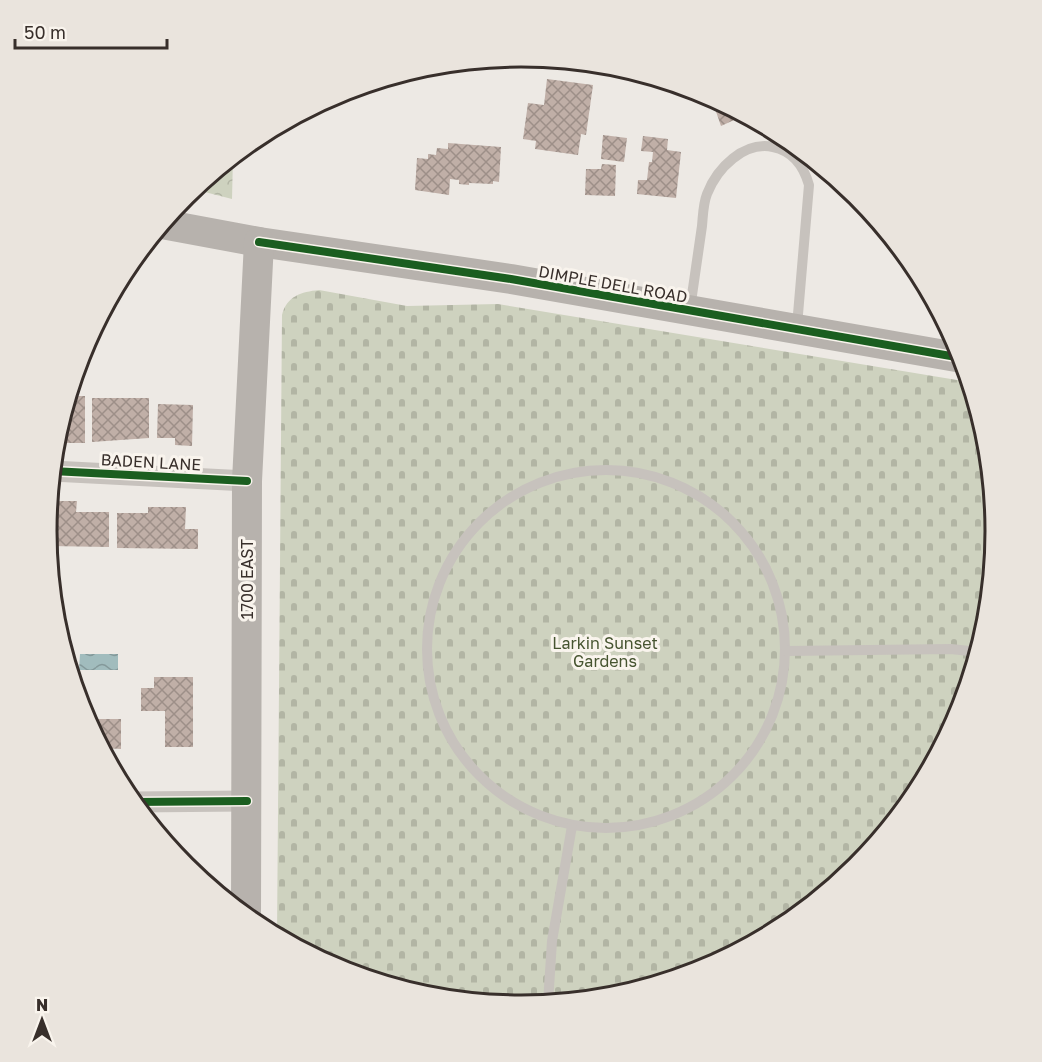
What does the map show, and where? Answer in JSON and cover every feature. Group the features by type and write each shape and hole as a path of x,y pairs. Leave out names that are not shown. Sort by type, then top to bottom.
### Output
{"main road":[{"name":"DIMPLE DELL ROAD","path":"171,226 259,242 481,274 951,356"},
{"name":"1700 EAST","path":"246,904 247,481 259,242"}],"street":[{"name":"BADEN LANE","path":"61,471 247,481"},
{"path":"145,802 247,801"}],"lane":[{"path":"690,311 706,195 719,172 732,160 744,151 763,145 789,153 805,171 809,185 796,329"},
{"path":"620,470 668,482 708,501 738,529 759,556 776,597 786,651 779,691 768,725 744,764 722,786 692,807 658,822 615,829 572,826 530,812 501,796 478,777 453,743 436,706 429,675 426,644 433,601 446,565 461,541 481,520 515,495 542,481 577,473 620,470"},
{"path":"786,651 951,649 969,651"},
{"path":"549,994 552,941 572,826"}],"green space":[{"path":"233,168 232,199 205,192"},
{"name":"Larkin Sunset Gardens","path":"319,290 407,306 498,304 959,380 976,440 984,501 985,531 981,592 969,651 950,709 907,789 870,837 827,880 779,917 699,960 612,986 551,994 521,995 460,991 401,979 343,960 277,926 282,315 291,299 306,292"}],"water":[{"path":"80,654 118,654 118,670 79,670"}],"building":[{"path":"547,79 593,85 586,135 581,134 578,155 535,149 536,141 523,139 528,103 544,105"},
{"path":"715,110 735,120 721,126"},
{"path":"603,135 627,138 624,162 601,159"},
{"path":"643,136 668,139 667,150 681,152 676,198 637,194 638,180 647,180 649,162 652,162 653,152 641,151"},
{"path":"448,143 501,147 499,182 469,183 469,185 459,184 459,180 450,179 449,195 415,190 417,158 428,159 428,154 436,155 437,148 448,149"},
{"path":"602,164 616,165 615,196 585,195 586,169 601,169"},
{"path":"78,396 85,396 85,443 66,443"},
{"path":"92,398 149,398 149,438 92,442"},
{"path":"158,404 193,405 192,446 175,445 175,438 157,438"},
{"path":"58,501 77,501 76,512 109,512 109,547 58,546"},
{"path":"148,507 186,507 185,529 198,529 198,549 117,548 117,513 148,513"},
{"path":"154,677 193,677 193,747 165,747 165,711 141,711 141,688 154,688"},
{"path":"97,719 121,719 121,749 111,748"}],"cycle path":[{"path":"259,242 511,279 951,356"},
{"path":"61,471 247,481"},
{"path":"145,802 247,801"}]}
